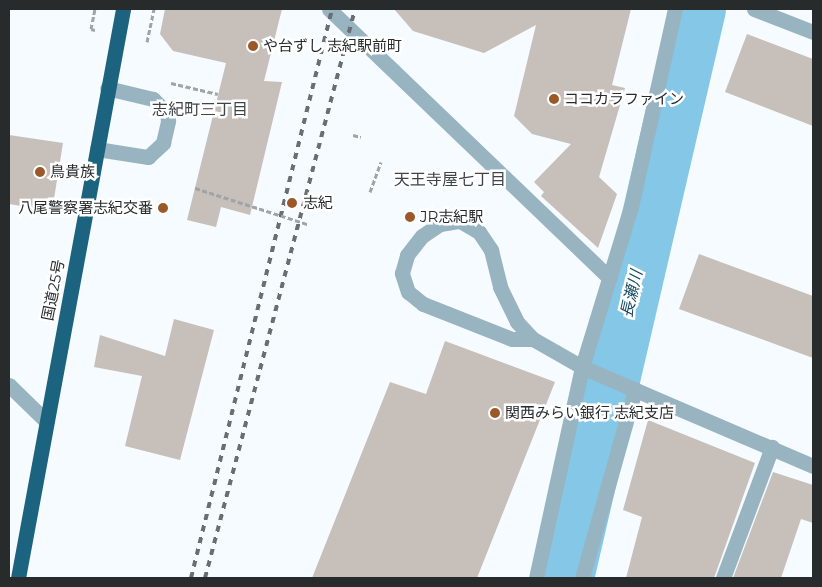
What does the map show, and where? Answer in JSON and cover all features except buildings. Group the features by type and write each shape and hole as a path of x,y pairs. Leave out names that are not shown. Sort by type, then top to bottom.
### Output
{"highway":[{"name":"国道25号","path":"18,578 123,9"}],"street":[{"path":"329,9 610,278"},
{"path":"536,578 582,367 631,208 675,9"},
{"path":"754,9 813,32"},
{"path":"97,149 148,157 163,143 168,121 167,113 153,99 107,88"},
{"path":"532,339 512,339 423,304 408,292 402,273 407,255 422,236 440,224 460,221 479,232 491,250 500,287 517,322 532,339 582,367 813,466"},
{"path":"9,385 46,421"},
{"path":"582,578 635,389"},
{"path":"724,578 772,447"}],"path":[{"path":"91,29 95,9"},
{"path":"147,42 154,9"},
{"path":"353,135 361,137"},
{"path":"370,192 381,162"},
{"path":"195,188 307,224"}],"waterway":[{"name":"長瀬川","path":"566,578 698,9"}],"railway":[{"path":"191,578 332,9"},
{"path":"205,578 355,9"}],"place":[{"name":"や台ずし 志紀駅前町","path":"253,46"},
{"name":"ココカラファイン","path":"554,99"},
{"name":"鳥貴族","path":"40,172"},
{"name":"志紀","path":"292,203"},
{"name":"八尾警察署志紀交番","path":"163,208"},
{"name":"JR志紀駅","path":"410,217"},
{"name":"関西みらい銀行 志紀支店","path":"495,413"}],"district":[{"name":"志紀町三丁目","path":"200,110"},
{"name":"天王寺屋七丁目","path":"450,180"}]}
